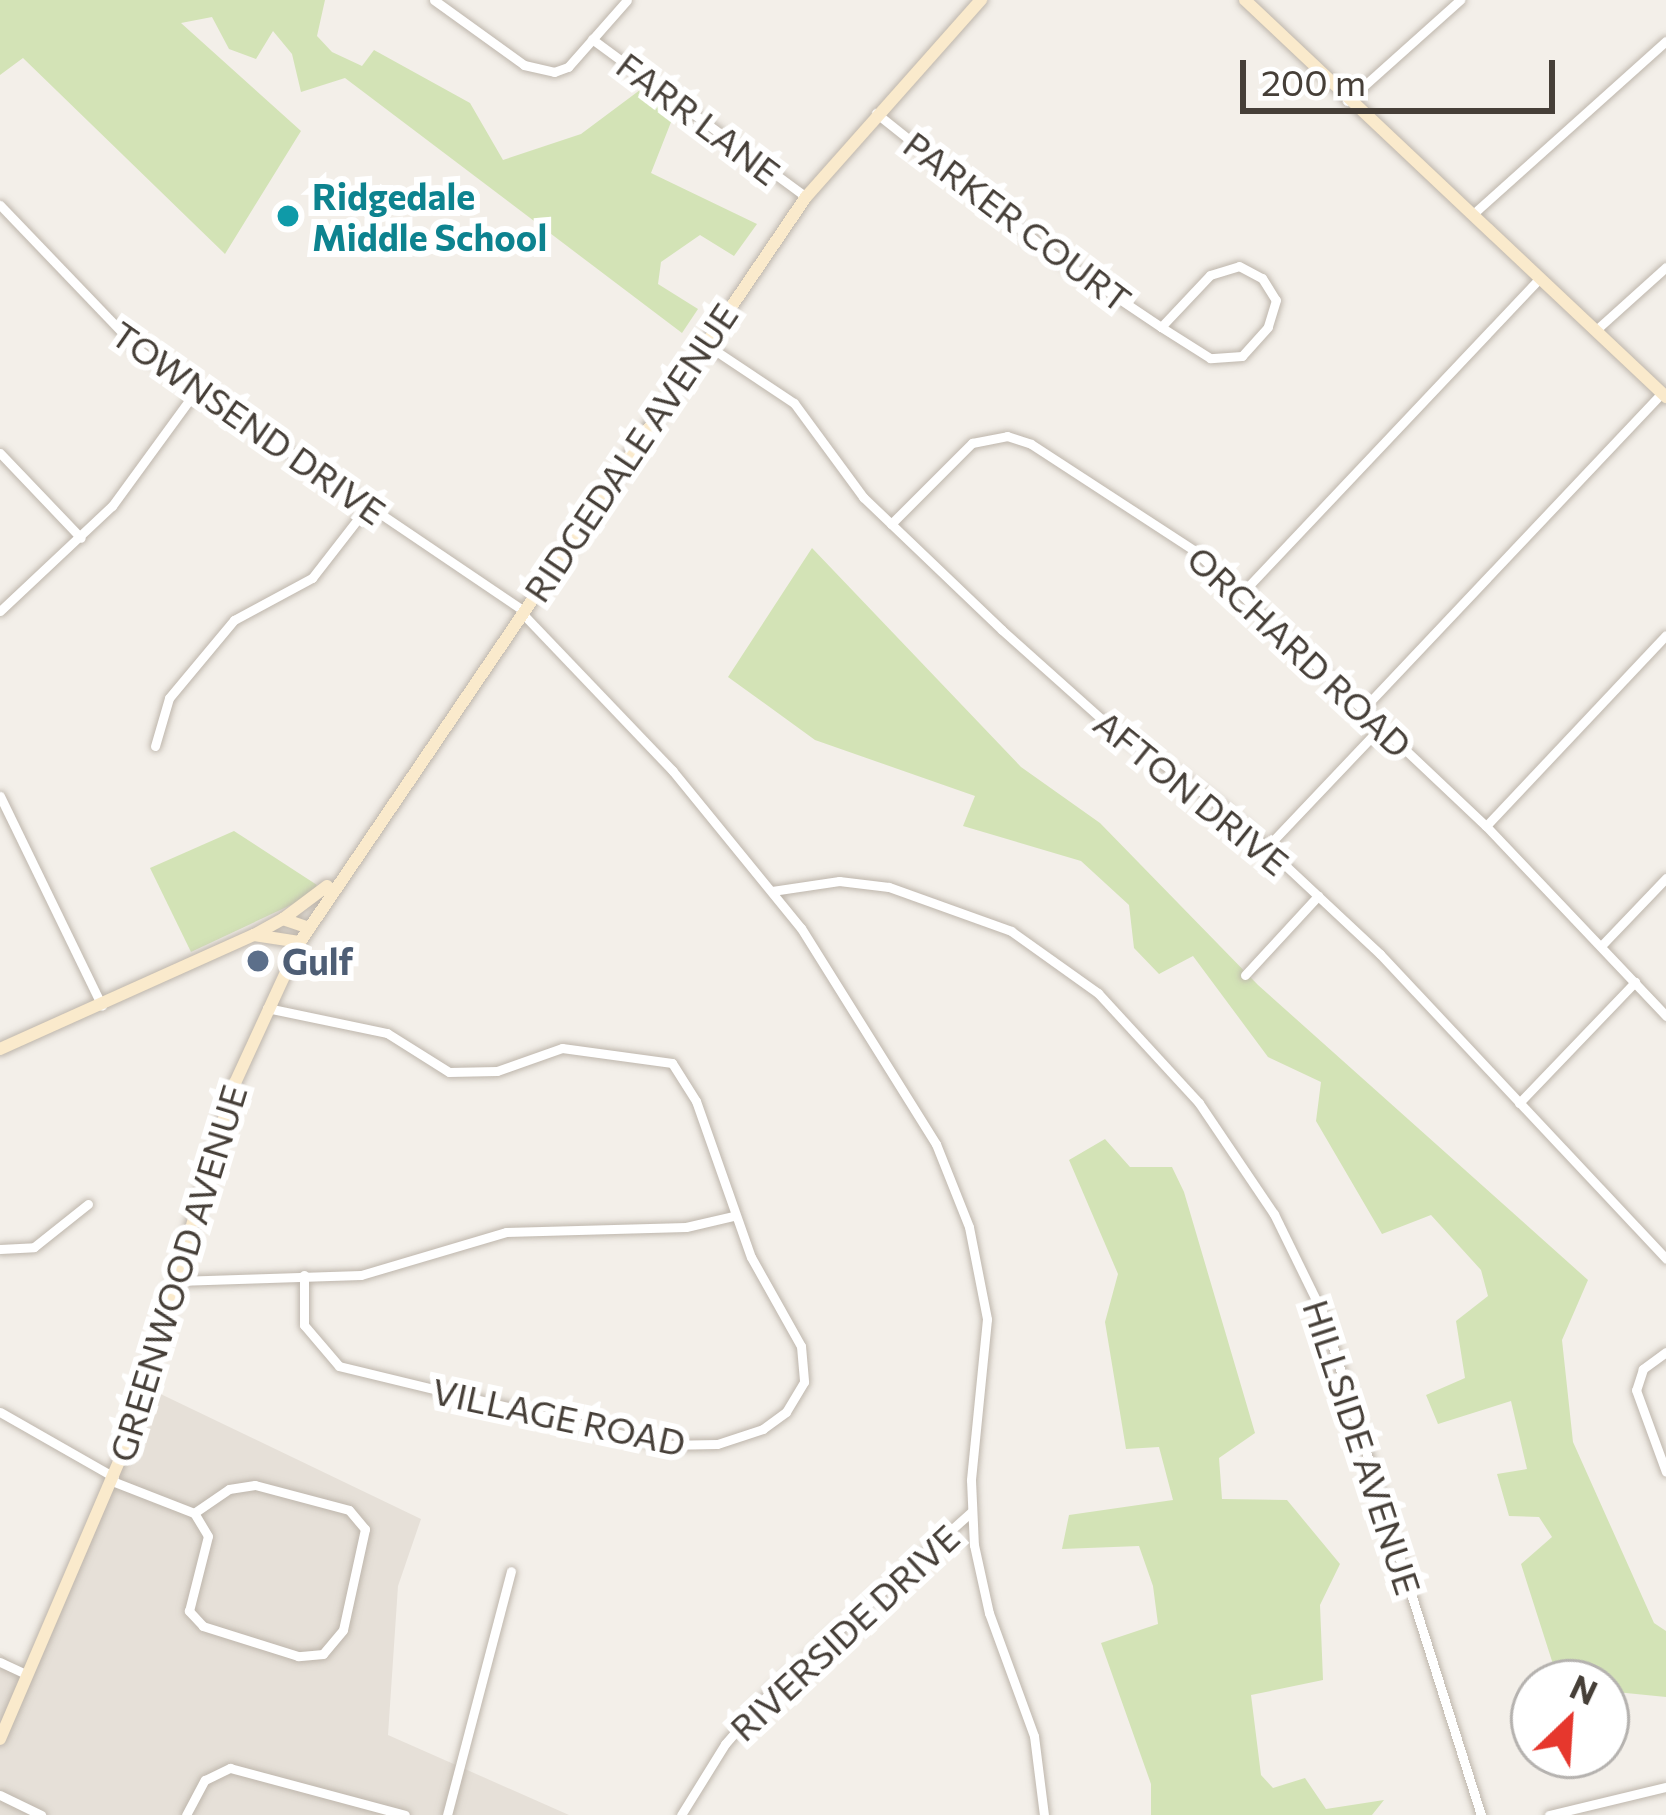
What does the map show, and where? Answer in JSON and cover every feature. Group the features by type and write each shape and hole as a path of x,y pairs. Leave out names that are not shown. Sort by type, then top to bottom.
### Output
{"main road":[{"name":"RIDGEDALE AVENUE","path":"300,942 806,197 981,0"},
{"path":"1245,0 1664,395"},
{"path":"0,1049 254,935 339,880"},
{"path":"283,919 309,928"},
{"path":"254,935 300,942"},
{"name":"GREENWOOD AVENUE","path":"0,1738 113,1479 235,1083 300,942"}],"street":[{"path":"434,0 535,70 565,69 627,0"},
{"path":"1347,101 1460,0"},
{"name":"FARR LANE","path":"592,39 806,197"},
{"path":"1473,214 1666,41"},
{"name":"PARKER COURT","path":"876,113 1051,253 1161,327 1210,358 1234,360 1268,327 1274,292 1250,270 1225,267 1161,327"},
{"name":"TOWNSEND DRIVE","path":"0,205 90,307 196,391 521,611 658,755 772,891 907,1090 964,1209 987,1319 971,1512 989,1612 1034,1736 1044,1815"},
{"path":"1596,330 1666,267"},
{"path":"1242,593 1540,278"},
{"name":"AFTON DRIVE","path":"704,344 794,403 891,524 1075,698 1267,847 1666,1259"},
{"path":"0,610 81,538 196,391"},
{"path":"1364,708 1664,395"},
{"name":"ORCHARD ROAD","path":"891,524 962,449 1007,436 1184,542 1486,826 1666,1016"},
{"path":"0,452 81,538"},
{"path":"155,746 169,698 220,635 251,607 321,570 367,507"},
{"path":"1486,826 1666,635"},
{"path":"1267,847 1382,726"},
{"path":"0,796 102,1006"},
{"path":"1601,946 1666,878"},
{"name":"HILLSIDE AVENUE","path":"772,891 839,881 889,886 1011,931 1098,994 1199,1102 1274,1214 1322,1312 1481,1815"},
{"path":"1245,975 1318,896"},
{"path":"1519,1103 1635,982"},
{"name":"VILLAGE ROAD","path":"267,1008 387,1033 449,1072 497,1071 562,1048 661,1058 688,1081 733,1216 801,1346 804,1382 775,1421 698,1447 339,1366 304,1325 304,1275"},
{"path":"0,1249 34,1247 88,1204"},
{"path":"177,1281 235,1285 304,1275 383,1272 506,1232 686,1227 733,1216"},
{"path":"1666,1352 1642,1370 1636,1399 1666,1472"},
{"path":"0,1412 113,1479 194,1513 208,1536 188,1592 196,1622 307,1658 331,1649 367,1548 356,1515 245,1484 194,1513"},
{"name":"RIVERSIDE DRIVE","path":"681,1815 725,1744 772,1690 971,1512"},
{"path":"447,1815 511,1571"},
{"path":"0,1662 26,1674"},
{"path":"186,1815 205,1780 230,1768 406,1815"},
{"path":"1549,1815 1666,1787"},
{"path":"0,1795 41,1815"}],"shaded area":[{"path":"146,1387 421,1519 398,1586 388,1735 569,1815 0,1815 0,1653 25,1673"}],"green space":[{"path":"0,0 325,0 317,36 332,52 362,66 374,50 470,103 503,160 581,134 644,87 673,117 651,173 757,224 734,256 700,235 661,262 658,284 698,309 682,333 345,78 301,92 292,54 273,31 256,59 229,49 212,17 181,23 301,131 225,254 23,58 0,75"},
{"path":"812,548 1021,767 1100,823 1258,985 1588,1280 1562,1340 1573,1442 1654,1623 1666,1631 1666,1697 1630,1693 1630,1659 1551,1659 1521,1564 1552,1537 1539,1517 1509,1516 1497,1474 1527,1469 1511,1401 1438,1424 1426,1395 1465,1378 1456,1321 1488,1296 1481,1270 1431,1215 1382,1234 1316,1121 1321,1082 1268,1057 1193,956 1159,974 1134,948 1129,905 1081,861 963,826 975,796 815,740 728,677"},
{"path":"234,831 317,885 310,896 191,952 150,868"},
{"path":"1105,1139 1130,1167 1172,1167 1184,1192 1255,1433 1219,1458 1222,1499 1287,1500 1340,1564 1320,1605 1323,1680 1251,1695 1261,1775 1273,1788 1305,1778 1326,1809 1384,1800 1372,1815 1151,1815 1151,1784 1101,1643 1158,1624 1153,1586 1139,1546 1062,1549 1069,1515 1173,1500 1159,1447 1126,1449 1105,1322 1118,1274 1069,1160"}],"place":[{"name":"Ridgedale Middle School","path":"288,216"},
{"name":"Gulf","path":"258,961"}]}
